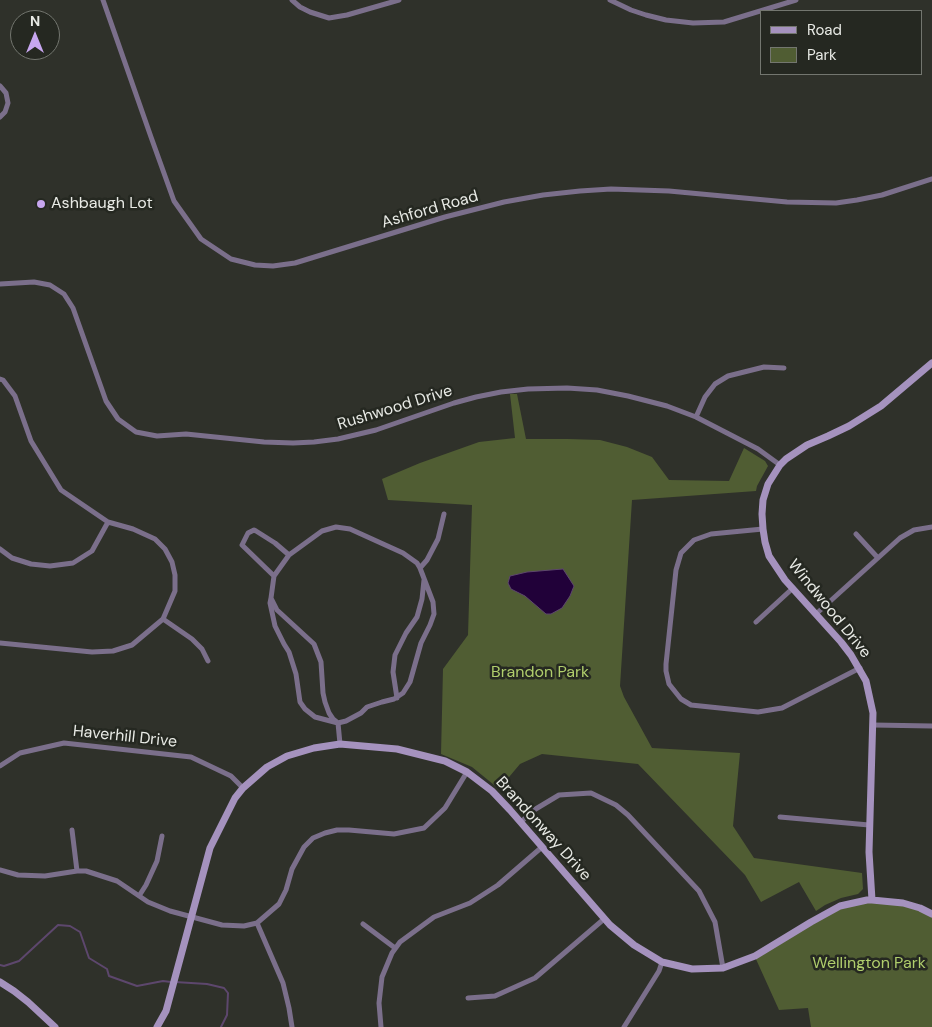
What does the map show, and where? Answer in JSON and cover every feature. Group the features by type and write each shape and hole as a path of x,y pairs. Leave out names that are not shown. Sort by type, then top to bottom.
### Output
{"street":[{"name":"Ashford Road","path":"103,0 150,137 174,200 201,239 231,258 255,265 273,266 295,263 504,202 580,191 611,189 665,190 787,202 830,203 878,196 932,179"},
{"path":"292,0 310,12 334,18 399,0"},
{"path":"610,0 631,10 674,22 724,22 760,11"},
{"path":"763,10 796,0"},
{"path":"0,86 6,93 8,103 5,112 0,117"},
{"name":"Rushwood Drive","path":"0,284 34,282 50,285 64,294 73,308 106,401 118,419 136,432 157,436 186,434 264,442 314,442 368,432 454,403 501,392 542,388 584,389 654,402 696,417 758,449 780,465"},
{"name":"Windwood Drive","path":"872,900 869,825 873,713 866,681 852,654 785,580 769,556 763,529 763,500 768,484 780,465 797,450 849,426 881,406 931,365"},
{"path":"696,417 705,397 715,384 728,376 764,367 784,368"},
{"path":"0,379 3,380 15,396 31,441 61,490 108,522 155,539 165,549 172,562 175,575 175,591 163,619 132,645 112,651 92,652 0,643"},
{"path":"420,568 427,560 438,539 444,514"},
{"path":"0,549 12,558 31,564 50,566 73,563 92,551 108,522"},
{"path":"816,614 900,538 914,530 932,527"},
{"path":"336,528 350,529 404,554 417,563 433,602 434,614 421,643 410,682 403,693 397,698 367,707 361,713 338,724 315,717 304,709 300,702 296,674 290,652 275,626 270,603 274,576 288,555 322,531 336,528"},
{"path":"763,529 711,534 694,540 681,553 676,570 666,664 668,684 681,699 691,704 758,712 782,708 860,668"},
{"path":"274,576 242,545 248,533 256,531 288,555"},
{"path":"856,534 878,558"},
{"path":"397,698 393,672 395,654 417,617 422,599 424,577"},
{"path":"756,622 793,588"},
{"path":"271,598 277,610 314,644 321,662 325,702 329,713 338,724 340,744"},
{"path":"163,619 192,639 202,649 208,662"},
{"path":"872,725 932,726"},
{"name":"Haverhill Drive","path":"0,766 20,753 64,743 191,757 231,776 243,788"},
{"name":"Brandonway Drive","path":"158,1027 166,1011 210,848 235,798 243,788 267,768 287,756 314,748 340,744 397,749 445,761 467,772 492,790 604,919 634,945 662,962 692,969 723,968 760,954 810,922 840,906 872,900 903,903 932,914"},
{"path":"0,870 18,875 45,876 86,871 117,881 148,902 170,911 222,925 244,926 256,923 279,904 286,890 292,868 304,847 313,838 337,830 394,834 424,828 445,808 467,772"},
{"path":"520,822 534,810 559,795 591,793 616,805 628,815 699,891 715,922 723,968"},
{"path":"780,817 869,825"},
{"path":"72,830 77,871"},
{"path":"139,896 157,861 162,836"},
{"path":"381,1027 379,1003 382,977 395,948 400,942 434,917 470,903 498,885 542,847"},
{"path":"468,998 495,996 536,978 604,919"},
{"path":"256,923 283,984 290,1008 292,1027"},
{"path":"363,924 395,948"},
{"path":"624,1027 659,971 662,962"},
{"path":"0,982 28,1002 55,1027"}],"green space":[{"name":"Brandon Park","path":"510,394 517,394 526,439 600,440 627,447 652,457 669,480 729,481 744,448 765,461 768,466 756,491 632,500 620,686 652,748 740,753 733,826 754,858 862,873 863,889 858,894 841,898 816,911 799,882 761,902 745,875 638,764 542,754 520,764 499,789 472,767 441,754 443,669 468,635 472,505 388,500 382,479 479,442 515,438"},
{"name":"Wellington Park","path":"867,900 903,903 932,914 932,1027 811,1027 808,1008 779,1010 755,957 840,906"}],"shaded area":[{"path":"563,569 574,586 562,608 551,614 546,614 525,596 511,589 508,583 510,576 527,572"}],"waterway":[{"path":"0,965 4,966 19,961 58,925 70,926 80,932 89,958 107,969 109,976 137,986 163,981 171,982"},
{"path":"175,982 207,984 224,988 228,993 227,1015 221,1027"}],"place":[{"name":"Ashbaugh Lot","path":"41,204"}]}
